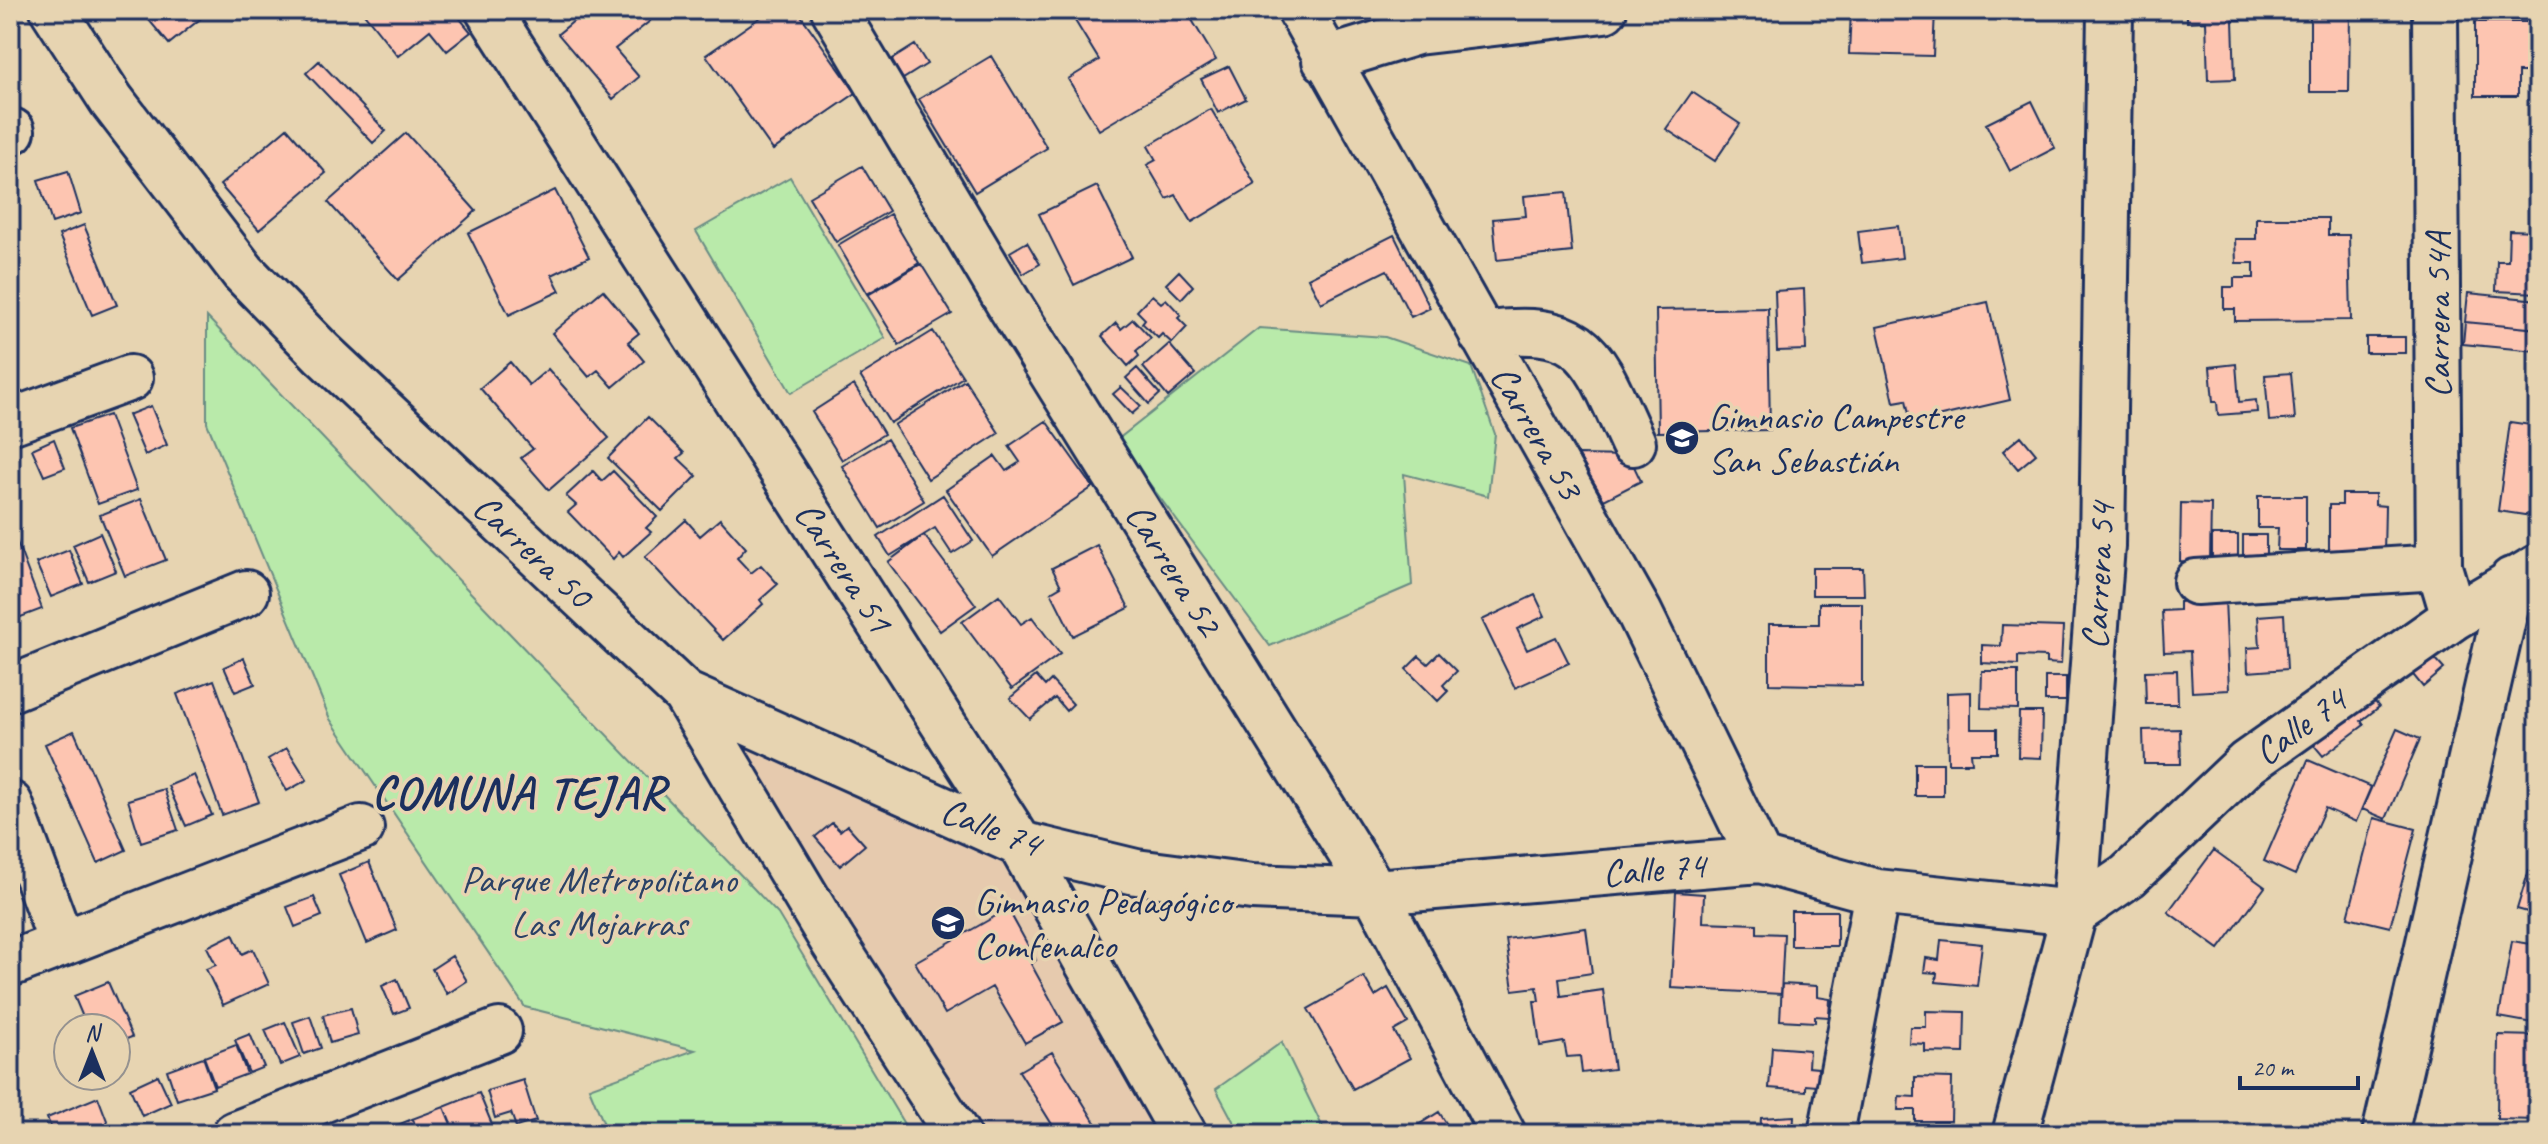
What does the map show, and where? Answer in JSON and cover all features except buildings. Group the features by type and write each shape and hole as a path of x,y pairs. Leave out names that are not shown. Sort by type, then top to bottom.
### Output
{"street":[{"name":"Carrera 50","path":"53,10 112,101 243,272 322,353 685,694 832,940 957,1134"},
{"name":"Carrera 51","path":"488,10 1020,844 1184,1134"},
{"name":"Carrera 52","path":"834,10 1009,304 1375,892 1503,1134"},
{"name":"Carrera 53","path":"1300,10 1325,60 1639,612 1760,860"},
{"path":"1325,60 1417,32 1604,10"},
{"name":"Carrera 54","path":"2015,1134 2074,913 2102,546 2111,147 2110,10"},
{"name":"Carrera 54A","path":"2435,10 2439,567 2454,617"},
{"path":"1482,335 1515,331 1552,333 1582,346 1600,373 1633,443"},
{"path":"10,422 130,378"},
{"path":"2196,582 2439,567"},
{"name":"Calle 74","path":"685,694 1020,844 1136,872 1252,887 1375,892 1760,860 1877,892 2074,913 2128,876 2247,763 2454,617 2525,574"},
{"path":"2385,1134 2525,574"},
{"path":"10,689 246,593"},
{"path":"10,804 62,944"},
{"path":"10,964 361,828"},
{"path":"1831,1134 1877,892"},
{"path":"235,1134 499,1031"}],"shaded area":[{"name":"Gimnasio Pedagógico Comfenalco","path":"729,732 1012,858 1162,1134 975,1134"}],"green space":[{"path":"790,177 885,338 791,393 696,231"},
{"name":"Parque Metropolitano Las Mojarras","path":"207,317 778,914 910,1134 608,1134 589,1088 695,1050 525,1007 330,719 207,423"},
{"path":"1259,328 1385,337 1471,366 1495,434 1488,496 1404,474 1412,585 1270,646 1117,440"},
{"path":"1282,1042 1326,1134 1240,1134 1216,1089"}],"place":[{"name":"Gimnasio Campestre San Sebastián","path":"1682,438"},
{"name":"Gimnasio Pedagógico Comfenalco","path":"948,923"}],"district":[{"name":"COMUNA TEJAR","path":"519,793"}]}
